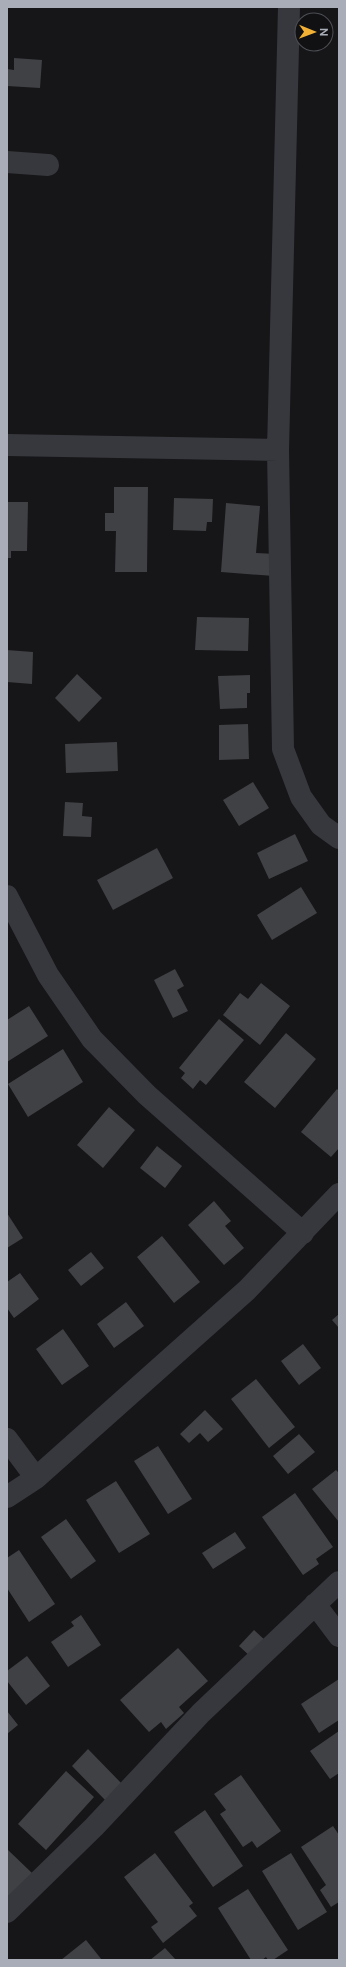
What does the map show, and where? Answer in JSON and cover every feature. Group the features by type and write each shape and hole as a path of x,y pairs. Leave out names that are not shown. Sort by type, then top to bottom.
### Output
{"street":[{"path":"289,7 278,450 283,749 301,797 321,825 339,838"},
{"path":"7,162 48,165"},
{"path":"7,445 278,450"},
{"path":"7,896 48,975 92,1039 147,1095 303,1232"},
{"path":"7,1497 36,1478 247,1290 339,1194"},
{"path":"7,1439 36,1478"},
{"path":"7,1912 94,1827 201,1713 339,1582"},
{"path":"315,1604 339,1636"}],"building":[{"path":"14,58 42,60 40,88 7,86 7,69 14,70"},
{"path":"114,487 148,487 147,572 115,572 116,531 105,531 105,513 114,513"},
{"path":"174,498 213,499 212,522 207,522 206,531 173,530"},
{"path":"7,502 28,502 27,551 11,551 11,558 7,558"},
{"path":"226,503 260,506 256,553 276,554 274,576 221,572"},
{"path":"197,617 249,618 248,651 195,650"},
{"path":"7,650 33,652 32,684 7,682"},
{"path":"77,674 102,698 79,722 55,698"},
{"path":"250,675 250,693 247,693 247,708 220,709 218,676"},
{"path":"248,724 249,759 219,760 219,725"},
{"path":"117,742 118,771 66,773 65,744"},
{"path":"253,782 269,808 239,826 223,800"},
{"path":"65,802 83,803 82,816 92,817 91,837 63,836"},
{"path":"295,834 308,861 269,879 257,853"},
{"path":"157,848 173,878 113,910 97,880"},
{"path":"301,887 317,913 272,940 257,915"},
{"path":"175,969 184,986 177,990 188,1011 173,1018 154,980"},
{"path":"261,983 290,1006 260,1045 223,1015 240,993 248,999"},
{"path":"29,1006 48,1036 7,1062 7,1020"},
{"path":"219,1019 244,1040 206,1085 200,1080 193,1089 181,1078 185,1073 179,1068"},
{"path":"286,1033 316,1059 275,1108 244,1082"},
{"path":"63,1049 83,1082 28,1117 8,1084"},
{"path":"337,1089 339,1091 339,1148 331,1157 301,1132"},
{"path":"109,1107 135,1130 103,1168 77,1145"},
{"path":"157,1146 182,1166 165,1188 140,1168"},
{"path":"214,1201 231,1221 225,1226 244,1248 224,1265 188,1225"},
{"path":"7,1213 23,1238 7,1248"},
{"path":"162,1236 200,1282 174,1303 137,1257"},
{"path":"91,1252 104,1268 81,1286 68,1270"},
{"path":"20,1273 39,1299 14,1318 7,1308 7,1282"},
{"path":"126,1302 144,1326 114,1348 97,1324"},
{"path":"339,1314 339,1328 332,1320"},
{"path":"63,1329 89,1366 62,1385 36,1349"},
{"path":"303,1344 321,1368 299,1385 281,1361"},
{"path":"256,1379 295,1427 269,1448 231,1399"},
{"path":"205,1410 223,1429 208,1442 200,1433 189,1443 180,1434"},
{"path":"299,1434 315,1452 288,1474 273,1456"},
{"path":"158,1446 192,1499 168,1514 134,1461"},
{"path":"336,1470 339,1473 339,1522 312,1489"},
{"path":"116,1481 150,1534 119,1553 86,1500"},
{"path":"295,1493 333,1547 316,1559 319,1564 303,1575 262,1517"},
{"path":"66,1519 96,1561 71,1579 41,1537"},
{"path":"235,1532 246,1548 213,1569 202,1553"},
{"path":"19,1550 55,1604 29,1622 7,1588 7,1558"},
{"path":"81,1615 101,1645 68,1667 51,1642 74,1626 71,1622"},
{"path":"254,1630 267,1642 252,1658 239,1646"},
{"path":"178,1648 208,1681 179,1707 184,1713 166,1729 161,1722 149,1732 120,1700"},
{"path":"27,1656 50,1686 26,1705 7,1681 7,1671"},
{"path":"339,1679 339,1720 319,1733 301,1704"},
{"path":"7,1711 18,1725 7,1734"},
{"path":"339,1731 339,1773 330,1779 310,1751"},
{"path":"88,1749 123,1785 106,1801 72,1766"},
{"path":"66,1771 94,1797 46,1850 18,1824"},
{"path":"241,1775 281,1831 257,1848 252,1841 243,1847 220,1814 226,1810 214,1794"},
{"path":"205,1810 243,1866 213,1887 174,1832"},
{"path":"333,1826 339,1835 339,1902 331,1907 320,1890 326,1885 301,1847"},
{"path":"7,1849 32,1873 7,1899"},
{"path":"155,1853 193,1903 189,1906 197,1916 163,1943 151,1927 158,1922 124,1877"},
{"path":"291,1853 327,1912 298,1930 262,1871"},
{"path":"248,1889 288,1950 273,1960 268,1960 266,1957 262,1960 251,1960 218,1908"},
{"path":"86,1940 102,1960 61,1960"},
{"path":"165,1948 176,1960 150,1960"}]}
